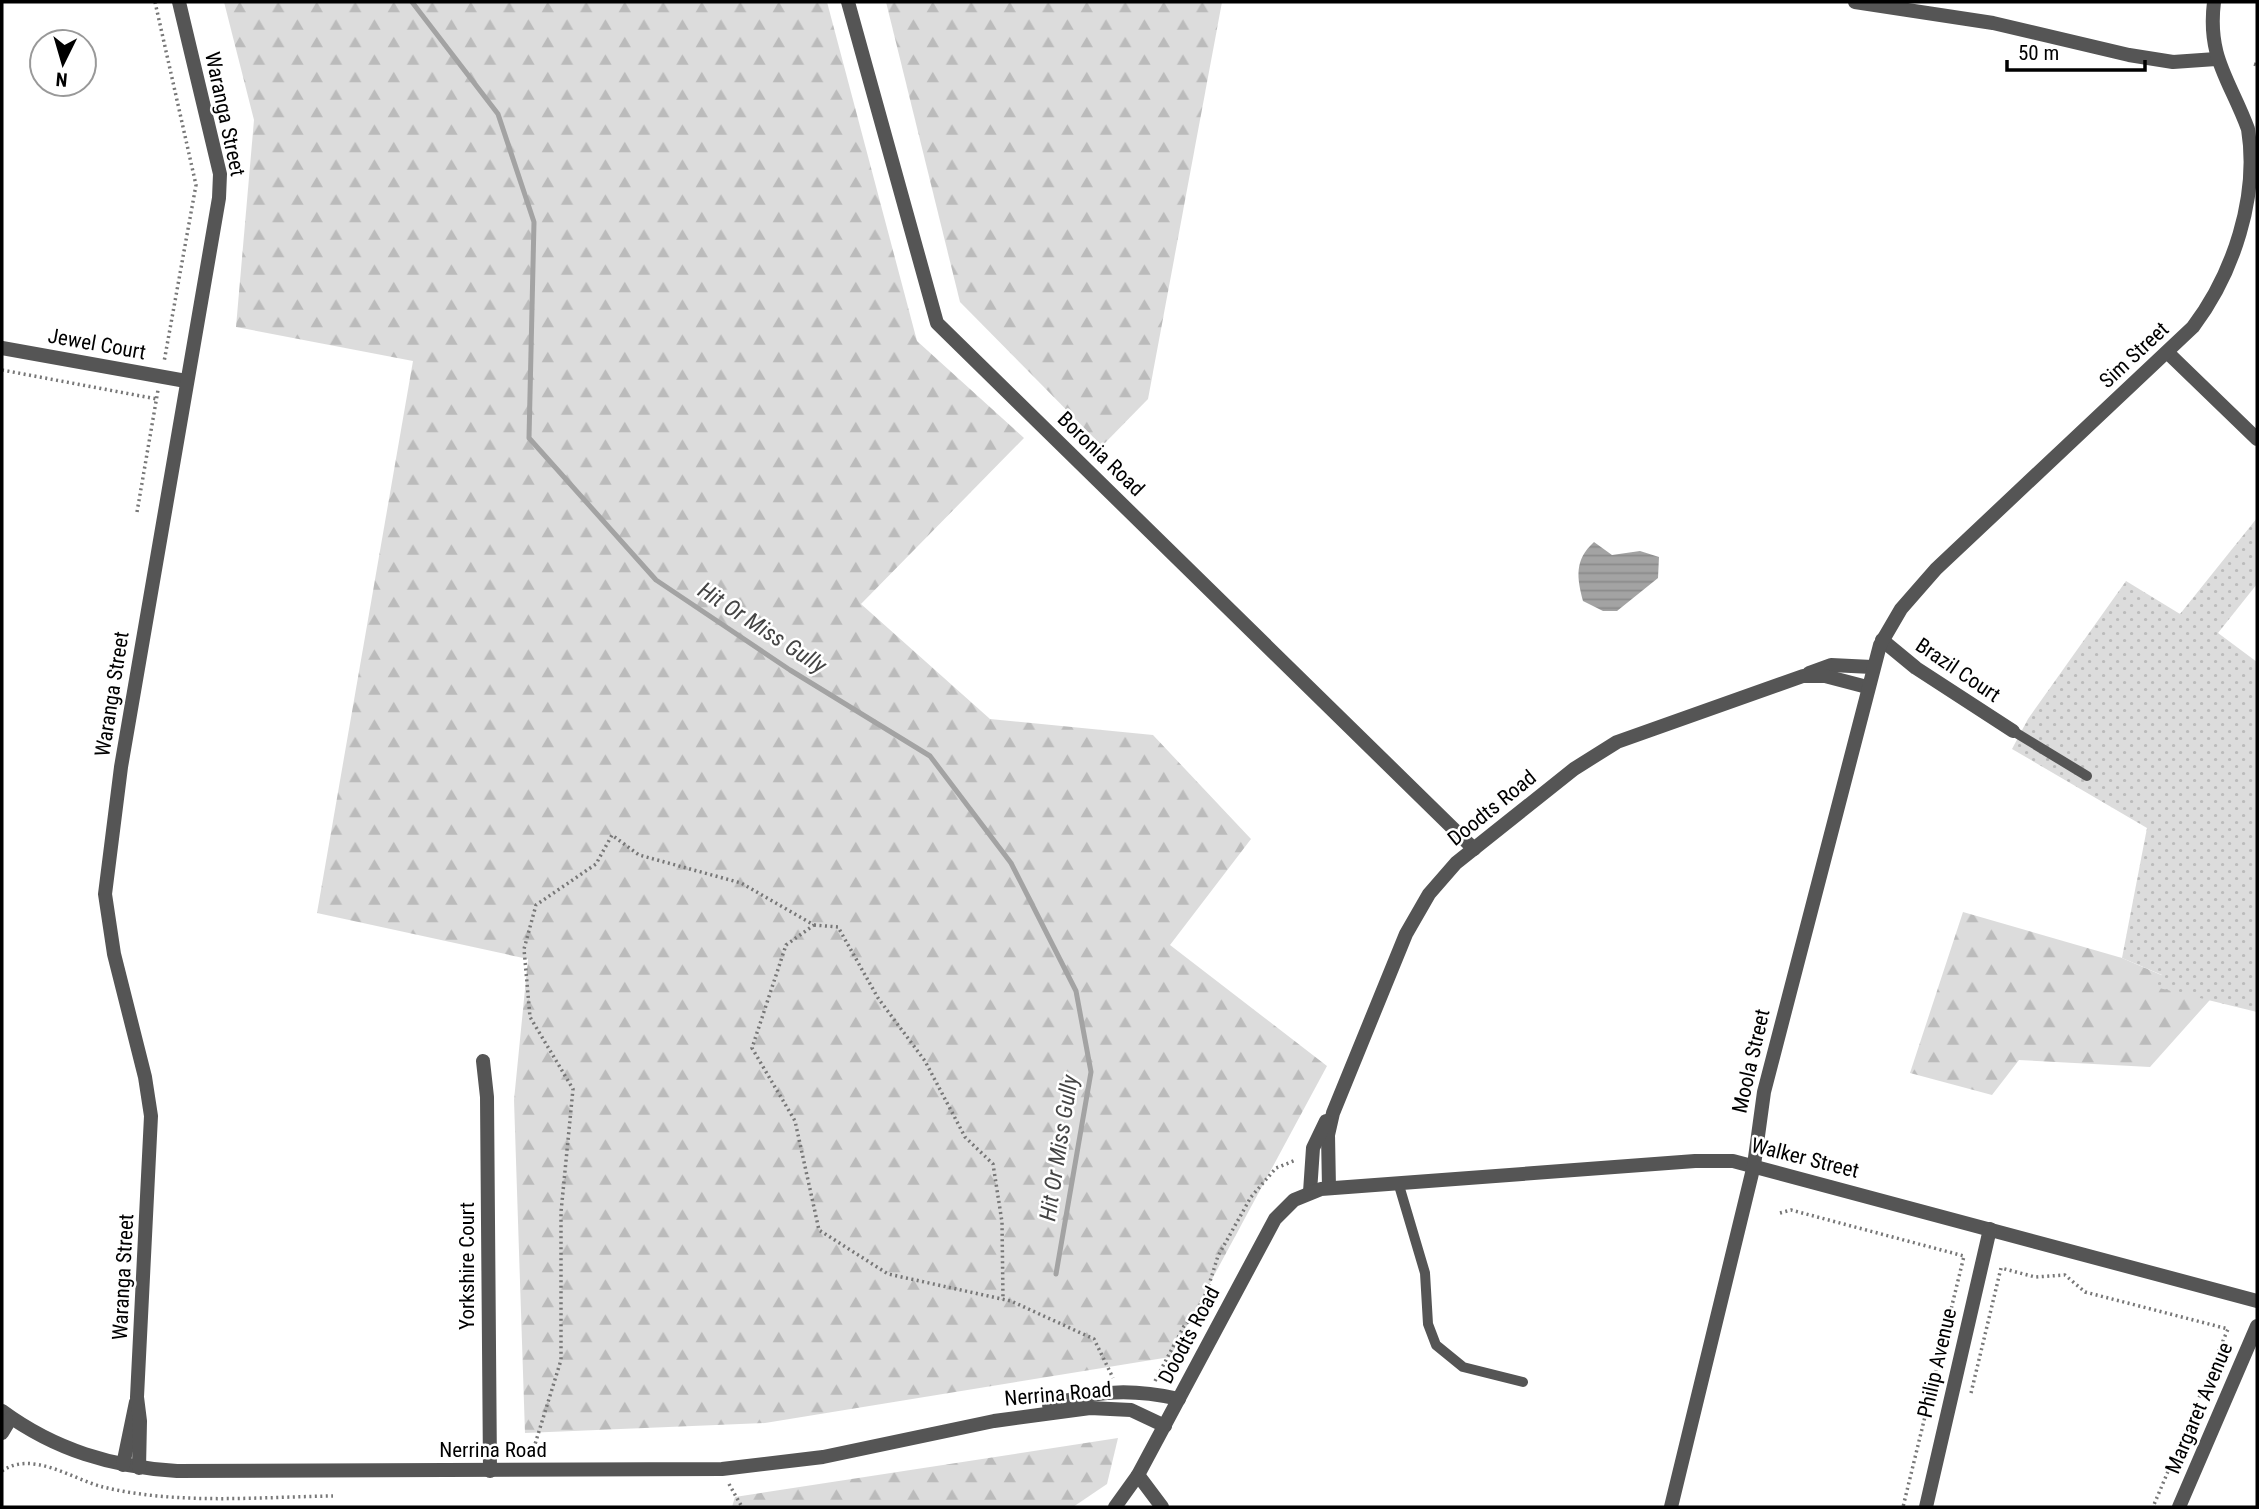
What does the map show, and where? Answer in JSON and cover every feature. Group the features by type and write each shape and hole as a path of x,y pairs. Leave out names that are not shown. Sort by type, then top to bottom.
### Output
{"street":[{"name":"Waranga Street","path":"139,1468 137,1397 151,1116 145,1077 114,954 105,894 121,767 220,184 179,2"},
{"name":"Boronia Road","path":"848,2 937,323 1474,849"},
{"path":"1855,2 1993,23 2162,60 2216,59"},
{"name":"Sim Street","path":"1872,667 1882,640 1901,609 1936,569 2168,353 2212,302 2237,257 2251,204 2255,145 2216,59 2214,2"},
{"name":"Jewel Court","path":"2,348 186,381"},
{"path":"2168,353 2257,439"},
{"name":"Brazil Court","path":"1882,640 1916,668 2013,731"},
{"name":"Doodts Road","path":"1115,1507 1138,1475 1275,1219 1287,1205 1310,1192 1329,1188 1328,1130 1337,1102 1393,960 1415,916 1440,880 1567,774 1617,742 1831,665 1872,667"},
{"name":"Moola Street","path":"1671,1507 1754,1165 1765,1092 1872,667"},
{"name":"Doodts Road","path":"1798,678 1821,675 1867,687"},
{"name":"Yorkshire Court","path":"484,1061 491,1471"},
{"name":"Doodts Road","path":"1310,1192 1312,1156 1318,1136 1337,1102"},
{"name":"Walker Street","path":"1329,1188 1714,1160 1754,1165 2257,1301"},
{"name":"Philip Avenue","path":"1926,1507 1990,1229"},
{"name":"Margaret Avenue","path":"2179,1507 2257,1326"},
{"name":"Nerrina Road","path":"7,1415 63,1448 123,1465 177,1471 723,1469 823,1457 993,1421 1089,1394 1117,1390 1179,1399"},
{"name":"Waranga Street","path":"123,1465 130,1420 137,1397"},
{"name":"Nerrina Road","path":"993,1421 1109,1407 1131,1410 1164,1426"},
{"path":"2,1433 7,1415"},
{"path":"1138,1475 1162,1507"}],"lane":[{"path":"2013,731 2049,750 2087,776"},
{"path":"1398,1182 1425,1273 1428,1324 1433,1341 1459,1365 1523,1382"}],"path":[{"path":"137,512 196,185 155,2"},
{"path":"2,370 157,399"},
{"path":"527,1471 561,1360 561,1212 573,1089 530,1017 524,949 536,905 596,864 612,835 639,855 741,883 814,925 838,928 878,998 925,1061 965,1137 993,1164 1002,1222 1003,1300"},
{"path":"814,925 786,946 752,1048 795,1121 819,1230 888,1274 1003,1300 1094,1339 1117,1390"},
{"path":"1149,1393 1184,1326 1195,1315 1207,1291 1217,1256 1251,1197 1276,1168 1312,1156"},
{"path":"1780,1213 1791,1210 1964,1256 1903,1507"},
{"path":"1969,1401 2001,1268 2035,1277 2066,1275 2085,1292 2228,1329 2153,1507"},
{"path":"2,1471 16,1464 32,1463 101,1486 159,1496 333,1496"},
{"path":"723,1469 742,1507"}],"green space":[{"path":"224,2 827,2 917,341 1024,438 861,604 990,719 1153,735 1251,839 1170,945 1327,1066 1170,1357 765,1423 525,1433 514,1100 528,959 317,913 413,361 236,327 254,120"},
{"path":"886,2 1222,2 1148,399 1102,446 960,302"},
{"path":"2257,518 2257,584 2218,633 2257,662 2257,1012 2155,987 2162,975 2122,958 2147,828 2012,749 2028,719 2126,581 2180,614"},
{"path":"1963,912 2122,958 2166,977 2225,983 2150,1067 2019,1060 1992,1095 1910,1073"},
{"path":"1118,1438 1107,1484 1073,1507 732,1507 735,1497"}],"shaded area":[{"path":"1594,542 1612,555 1640,551 1659,557 1658,578 1617,611 1603,611 1583,601 1579,585 1580,563"}],"waterway":[{"name":"Hit Or Miss Gully","path":"412,2 498,114 534,222 529,438 656,580 790,670 930,756 1011,863 1076,991 1091,1072 1056,1274"}]}
